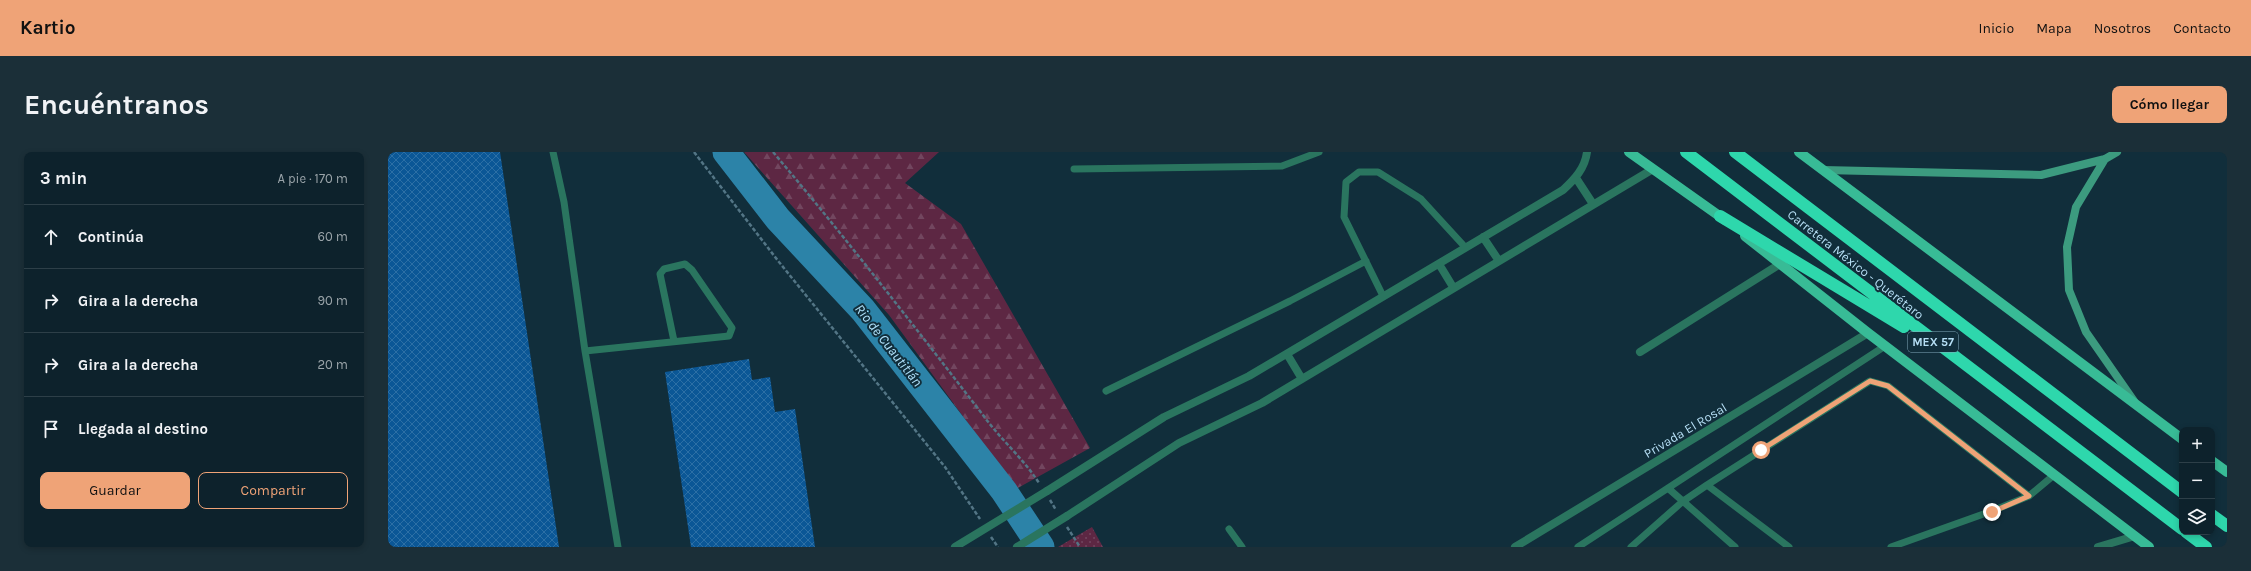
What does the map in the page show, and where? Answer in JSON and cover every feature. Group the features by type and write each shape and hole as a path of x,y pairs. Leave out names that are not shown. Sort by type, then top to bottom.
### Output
{"highway":[{"name":"Carretera México - Querétaro","path":"1686,152 1954,358 2179,527"},
{"name":"Carretera México - Querétaro","path":"1735,152 2179,490"},
{"path":"1720,216 1954,358"},
{"path":"2215,517 2227,526"},
{"path":"2190,535 2206,547"}],"main road":[{"path":"1628,152 1720,216 1868,333 2149,547"},
{"path":"1798,152 2179,437"},
{"path":"1823,170 2041,175 2105,159 2117,152"},
{"path":"2105,159 2076,207 2067,247 2069,290 2086,332 2138,406"},
{"path":"2215,463 2227,472"}],"street":[{"path":"955,547 1046,492 1164,417 1249,376 1563,190 1576,178 1586,161 1587,152"},
{"path":"1017,547 1179,443 1262,403 1453,287 1653,170"},
{"path":"1576,178 1593,204"},
{"path":"1483,237 1499,261"},
{"path":"1439,264 1453,287"},
{"path":"1640,352 1780,264"},
{"name":"Privada El Rosal","path":"1515,547 1868,333"},
{"path":"1287,354 1302,379"},
{"path":"2098,547 2135,536"}],"lane":[{"path":"553,152 564,202 585,351 618,547"},
{"path":"1074,169 1282,166 1319,152"},
{"path":"1383,296 1344,217 1346,182 1359,172 1378,172 1421,199 1465,247"},
{"path":"1106,391 1290,301 1366,261"},
{"path":"585,351 674,342 729,336 732,328 692,270 685,264 664,269 660,274 674,342"},
{"path":"1578,547 1669,489 1885,346"},
{"path":"1631,547 1682,502 1870,381 1888,386 2029,496"},
{"path":"1891,547 1992,512 2029,496 2054,475"},
{"path":"1707,485 1790,547"},
{"path":"1669,489 1735,547"},
{"path":"1229,529 1242,547"}],"path":[{"path":"694,152 779,262 945,467 980,520"},
{"path":"774,152 848,241 984,417 1030,470 1063,517 1080,547"},
{"path":"989,534 998,547"}],"green space":[{"path":"744,152 939,152 905,183 961,224 1090,448 1016,489 889,315"},
{"path":"1092,527 1103,547 1058,547"}],"building":[{"path":"388,152 500,152 559,547 388,547"},
{"path":"749,359 752,380 770,377 775,412 795,409 815,547 691,547 665,372"}],"waterway":[{"name":"Rio de Cuautitlán","path":"726,152 778,219 863,310 1004,491 1041,547"}],"route":[{"path":"1761,450 1870,381 1888,386 2029,496 1992,512"}]}
